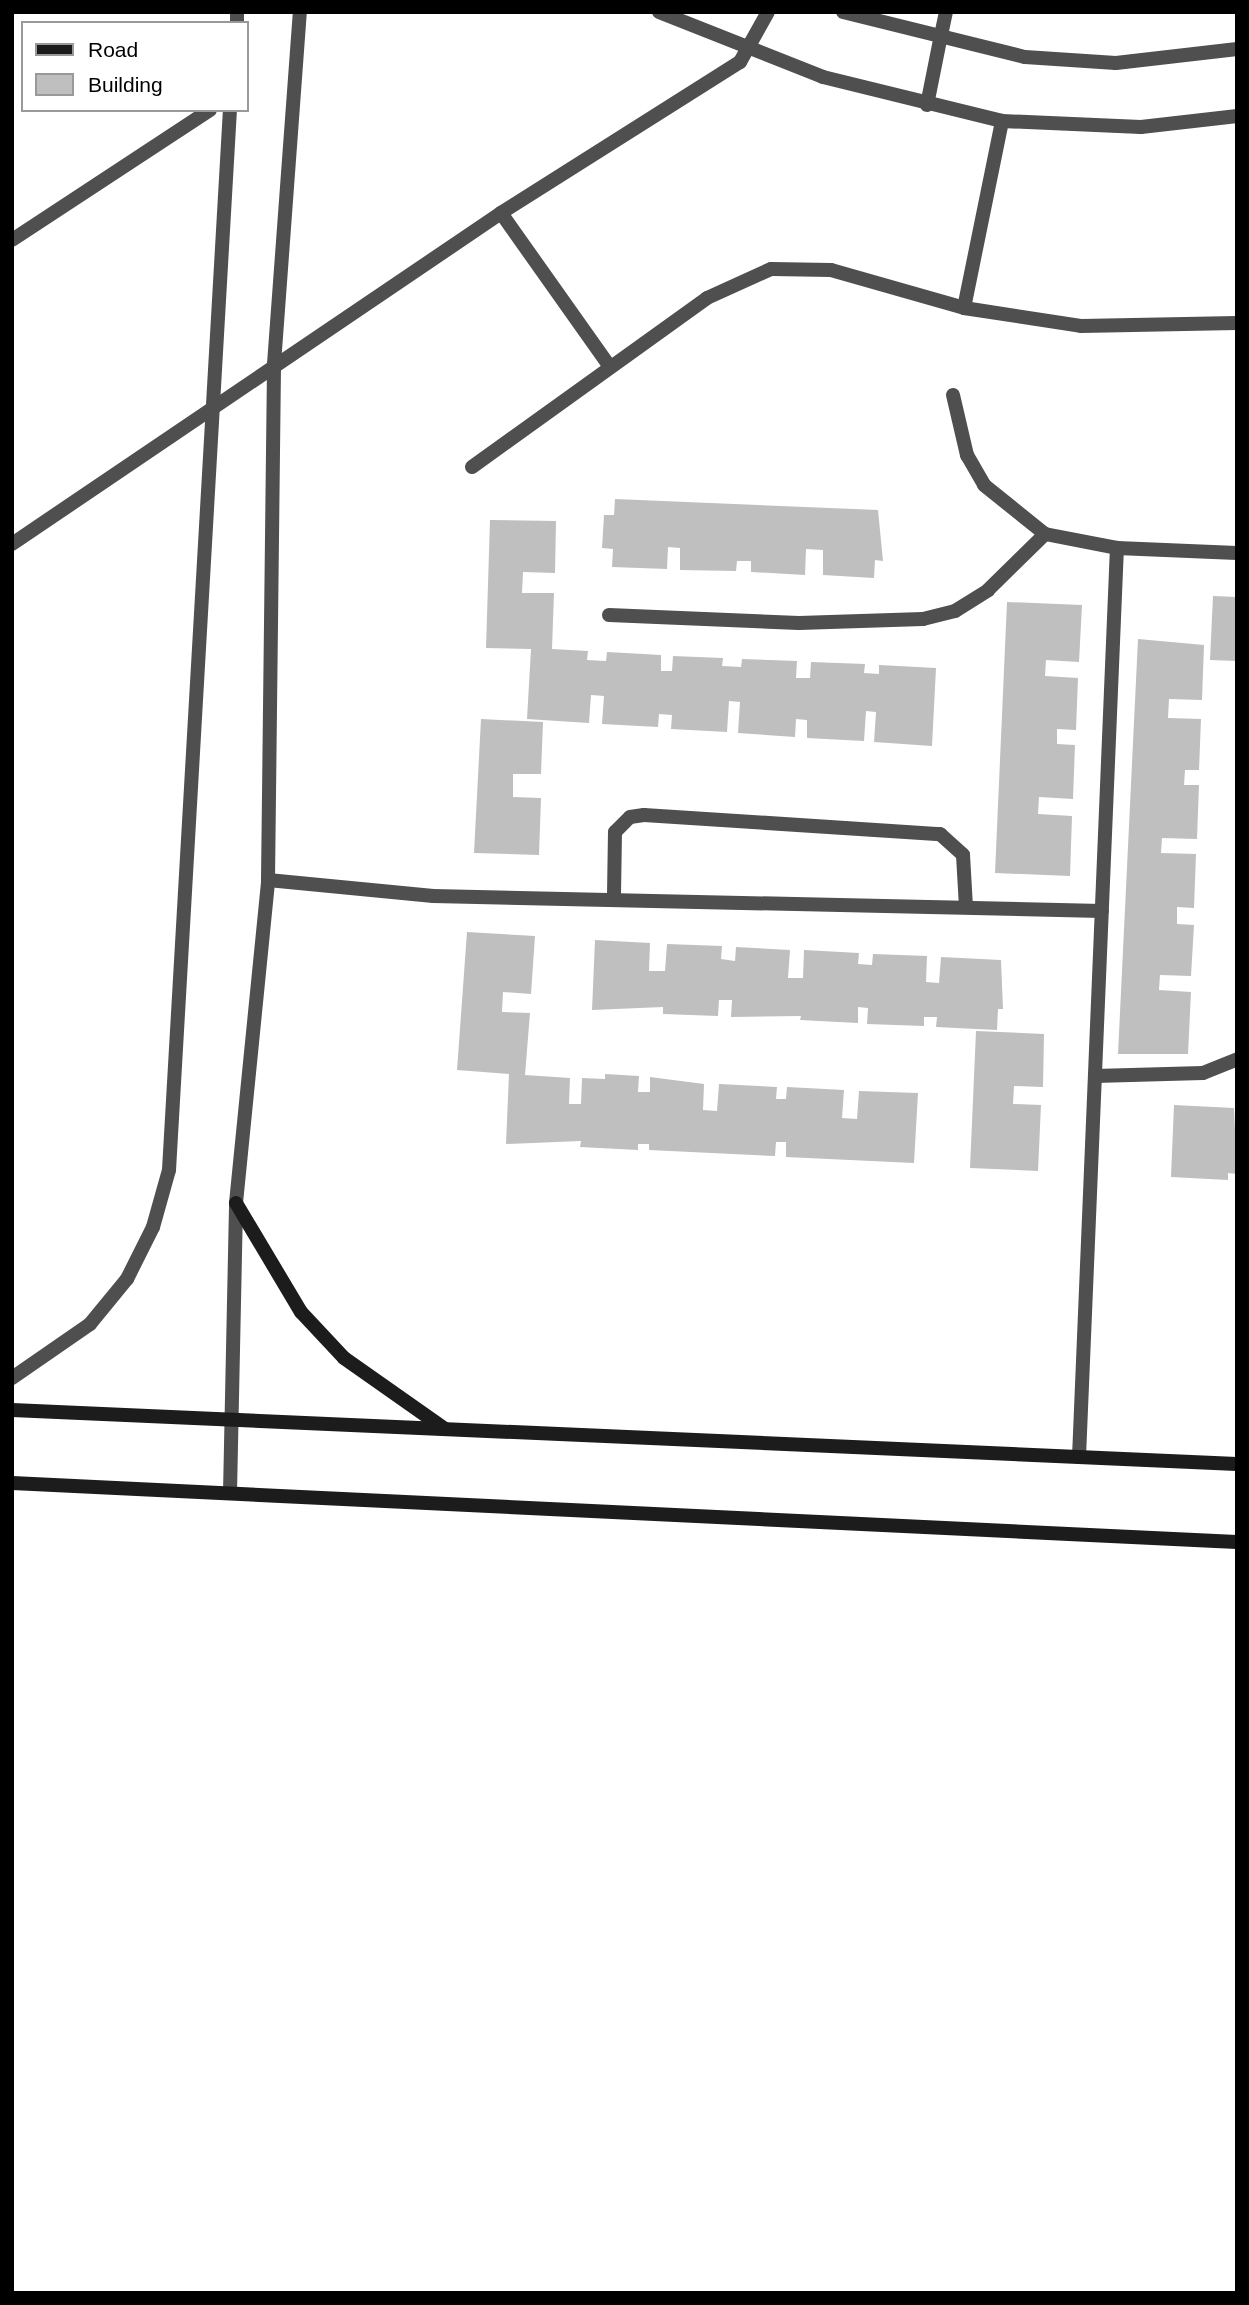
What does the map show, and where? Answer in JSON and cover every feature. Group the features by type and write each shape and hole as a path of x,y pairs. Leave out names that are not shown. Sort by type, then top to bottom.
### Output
{"main road":[{"path":"236,1203 301,1312 344,1358 446,1429"},
{"path":"12,1410 231,1417 1237,1464"},
{"path":"12,1483 1237,1542"}],"street":[{"path":"230,1493 236,1203 268,880 274,364 300,12"},
{"path":"659,12 750,50 927,105 1002,121 1141,127 1237,116"},
{"path":"12,544 211,410 274,364 750,50 768,12"},
{"path":"843,12 940,40 1025,57 1116,63 1237,49"},
{"path":"927,105 946,12"},
{"path":"12,240 207,112"},
{"path":"12,1378 90,1324 127,1279 153,1227 169,1171 230,112"},
{"path":"964,307 1002,121"},
{"path":"501,214 610,367"},
{"path":"472,467 707,298 771,270 831,270 964,307 1081,326 1237,323"},
{"path":"953,395 967,455 984,485 1045,534 1117,548 1237,553"},
{"path":"609,615 799,623 923,619 955,611 988,590 1045,534"},
{"path":"1079,1457 1117,548"},
{"path":"614,895 615,832 630,817 644,815 940,834 963,855 966,907"},
{"path":"268,880 433,895 614,895 1102,911"},
{"path":"1095,1076 1203,1073 1236,1061"}],"building":[{"path":"615,499 878,510 883,561 875,560 874,578 823,575 823,550 806,549 805,575 751,572 751,561 737,561 736,571 680,570 680,548 668,547 667,569 612,567 613,549 602,548 604,515 614,515"},
{"path":"490,520 556,521 555,573 523,572 522,593 554,593 552,649 588,651 587,660 606,661 607,652 661,655 661,671 672,671 673,656 723,658 722,666 741,667 742,659 797,661 796,678 810,678 811,662 865,664 864,673 879,674 879,665 936,668 932,746 874,742 876,712 866,711 864,741 807,738 807,720 796,719 795,737 738,733 740,702 729,701 727,732 671,729 672,715 659,714 658,727 602,724 604,696 591,695 589,723 527,719 531,649 486,648"},
{"path":"1213,596 1237,597 1237,661 1210,660"},
{"path":"1007,602 1082,605 1079,662 1046,660 1045,676 1078,678 1076,730 1057,729 1057,744 1075,745 1073,799 1039,797 1038,814 1072,816 1070,876 995,873"},
{"path":"1138,639 1204,645 1202,700 1169,699 1168,718 1201,719 1199,770 1185,770 1184,785 1199,785 1197,839 1162,838 1161,853 1196,854 1194,908 1177,907 1177,924 1194,925 1191,976 1160,975 1159,990 1191,992 1188,1054 1118,1054"},
{"path":"481,719 543,722 541,774 513,774 513,797 541,798 539,855 474,853"},
{"path":"467,932 535,936 531,994 503,992 502,1012 530,1013 525,1075 570,1078 569,1104 581,1104 582,1078 605,1079 605,1074 639,1076 638,1092 650,1092 650,1077 704,1084 703,1110 717,1111 719,1084 777,1087 776,1099 786,1099 787,1087 844,1090 842,1118 857,1119 859,1091 918,1093 914,1163 786,1157 786,1142 776,1142 775,1156 649,1150 649,1144 638,1144 638,1150 580,1147 581,1141 506,1144 509,1074 457,1070"},
{"path":"595,940 650,943 649,971 665,971 667,944 722,946 721,959 735,961 736,947 790,950 788,978 803,978 804,950 859,953 858,964 872,965 873,954 927,956 926,982 939,983 941,957 1001,960 1003,1009 998,1009 997,1030 936,1027 937,1017 924,1017 924,1026 867,1024 868,1008 858,1007 858,1023 800,1020 801,1016 731,1017 732,1000 719,1000 718,1016 663,1014 663,1007 592,1010"},
{"path":"976,1031 1044,1034 1043,1087 1014,1086 1013,1104 1041,1105 1038,1171 970,1168"},
{"path":"1174,1105 1234,1108 1237,1174 1228,1173 1228,1180 1171,1177"}]}
